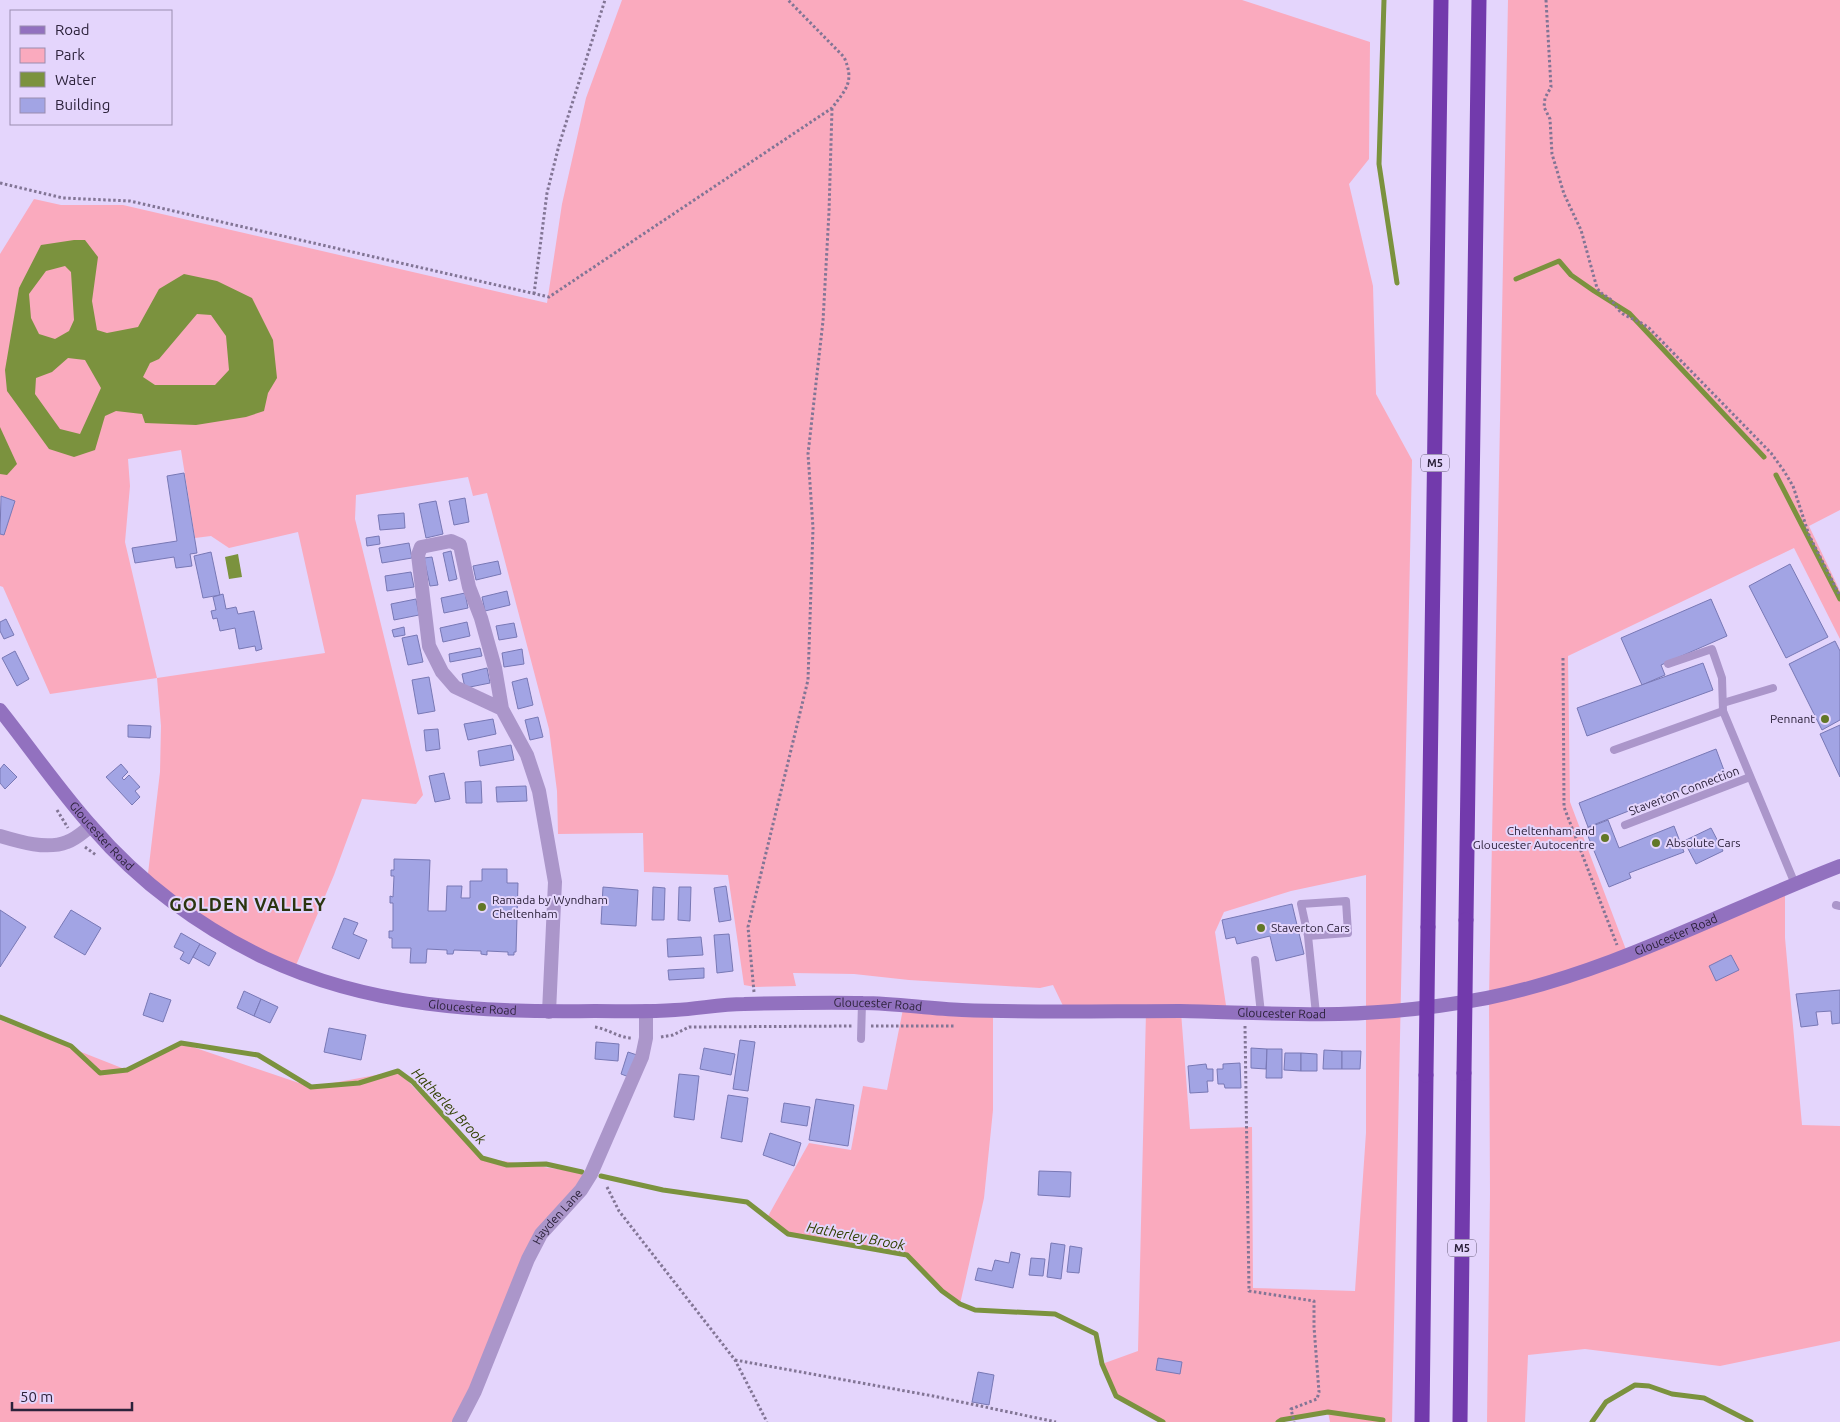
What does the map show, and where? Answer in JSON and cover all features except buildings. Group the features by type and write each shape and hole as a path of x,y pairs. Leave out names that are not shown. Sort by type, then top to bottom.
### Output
{"highway":[{"name":"M5","path":"1422,1422 1441,0"},
{"name":"M5","path":"1460,1422 1479,0"}],"main road":[{"name":"Gloucester Road","path":"0,710 91,826 128,864 178,905 243,946 294,970 351,990 404,1002 454,1008 549,1012 646,1011 677,1010 718,1005 862,1003 904,1004 958,1010 1316,1014 1390,1011 1489,998 1579,972 1689,930 1840,866"}],"street":[{"path":"502,709 455,687 442,672 429,646 418,555 421,547 452,541 460,544 469,587 481,618 495,668 502,709 527,755 539,790 555,882 549,1012"},
{"path":"0,836 32,844 55,844 66,842 91,826"},
{"name":"Hayden Lane","path":"459,1422 475,1391 528,1259 541,1234 581,1190 591,1174 642,1057 646,1038 646,1011"}],"lane":[{"name":"Staverton Connection","path":"1668,664 1712,649 1722,678 1723,707 1795,884"},
{"path":"1614,750 1773,688"},
{"name":"Staverton Connection","path":"1625,825 1750,777"},
{"path":"1308,936 1348,933 1346,902 1301,904 1308,936 1316,1014"},
{"path":"1255,960 1261,1013"},
{"path":"861,1039 862,1003"}],"path":[{"path":"534,294 547,193 559,145 605,0"},
{"path":"0,183 63,198 130,201 548,298 832,108 849,81 847,64 844,57 788,0"},
{"path":"1546,0 1551,87 1545,98 1544,107 1550,118 1552,154 1564,194 1581,230 1597,288 1602,294 1611,299 1616,308 1623,314 1637,319 1649,328 1771,453 1793,486 1809,535 1840,596"},
{"path":"756,1004 748,927 808,680 813,528 808,454 823,321 832,108"},
{"path":"1563,658 1564,807 1622,957"},
{"path":"1245,1013 1249,1291 1314,1301 1314,1327 1320,1392 1317,1400 1291,1409 1294,1422"},
{"path":"607,1187 619,1212 735,1360 767,1422"},
{"path":"735,1360 933,1396 1056,1422"}],"green space":[{"path":"622,0 1242,0 1370,42 1369,159 1349,184 1373,286 1376,394 1412,460 1392,1422 1330,1422 1328,1412 1278,1422 1163,1422 1116,1396 1102,1364 1138,1351 1146,1012 1066,1012 1053,985 1040,988 909,980 854,974 793,973 796,986 755,987 744,985 728,875 644,872 643,833 558,834 557,791 549,729 487,493 473,496 468,477 356,495 355,519 423,795 416,804 362,799 334,875 294,970 267,958 147,882 160,772 161,726 157,678 50,694 3,587 0,586 0,534 4,535 15,501 1,496 0,499 0,254 34,199 61,205 123,205 547,303 562,204 586,98","holes":["181,450 195,538 211,536 229,548 298,532 325,653 157,678 125,542 130,486 128,459","1366,875 1366,1133 1355,1291 1253,1288 1252,1127 1190,1129 1181,1012 1227,1012 1215,932 1224,912 1291,891"]},
{"path":"1508,0 1840,0 1840,510 1809,526 1840,591 1840,639 1794,548 1568,656 1570,802 1628,955 1785,888 1785,938 1802,1125 1840,1126 1840,1341 1720,1366 1585,1349 1528,1355 1525,1422 1487,1422 1490,1194 1489,998"},
{"path":"904,1004 993,1011 993,1110 984,1198 960,1304 942,1291 907,1255 788,1234 767,1218 809,1143 851,1150 863,1086 887,1090"},
{"path":"0,1020 127,1070 181,1043 311,1087 398,1071 482,1158 591,1174 541,1234 455,1422 0,1422"}],"water":[{"path":"85,240 98,257 92,301 97,330 107,333 138,327 159,289 184,274 217,281 252,298 273,340 277,378 268,393 264,411 246,417 196,425 145,423 142,414 116,411 105,416 95,450 74,457 49,449 7,391 5,370 19,288 41,245","holes":["65,266 71,272 74,320 69,331 55,339 39,334 31,318 29,294 46,271","197,314 211,315 226,336 229,370 215,385 155,385 143,377 150,363 159,359","68,358 85,360 101,388 80,434 60,429 35,394 36,378 52,372"]},
{"path":"0,427 17,464 7,475 0,474"},
{"path":"238,554 242,577 229,579 225,557"}],"waterway":[{"path":"1384,0 1379,164 1397,283"},
{"path":"1516,279 1559,261 1571,275 1629,313 1764,457"},
{"path":"1776,475 1840,599"},
{"name":"Hatherley Brook","path":"0,1017 71,1046 100,1073 127,1070 181,1043 258,1055 311,1087 359,1083 398,1071 413,1082 482,1158 507,1165 546,1164 582,1172"},
{"name":"Hatherley Brook","path":"601,1176 663,1190 747,1202 788,1234 907,1255 942,1291 960,1304 975,1310 1055,1314 1096,1334 1102,1364 1116,1396 1163,1422"},
{"name":"Hatherley Brook","path":"1592,1422 1606,1402 1635,1385 1649,1386 1672,1394 1704,1398 1751,1422"},
{"name":"Hatherley Brook","path":"1278,1422 1328,1412 1383,1420"}],"place":[{"name":"Pennant","path":"1825,719"},
{"name":"Cheltenham and Gloucester Autocentre","path":"1605,838"},
{"name":"Absolute Cars","path":"1656,843"},
{"name":"Ramada by Wyndham Cheltenham","path":"482,907"},
{"name":"Staverton Cars","path":"1261,928"}],"district":[{"name":"GOLDEN VALLEY","path":"248,905"}]}
